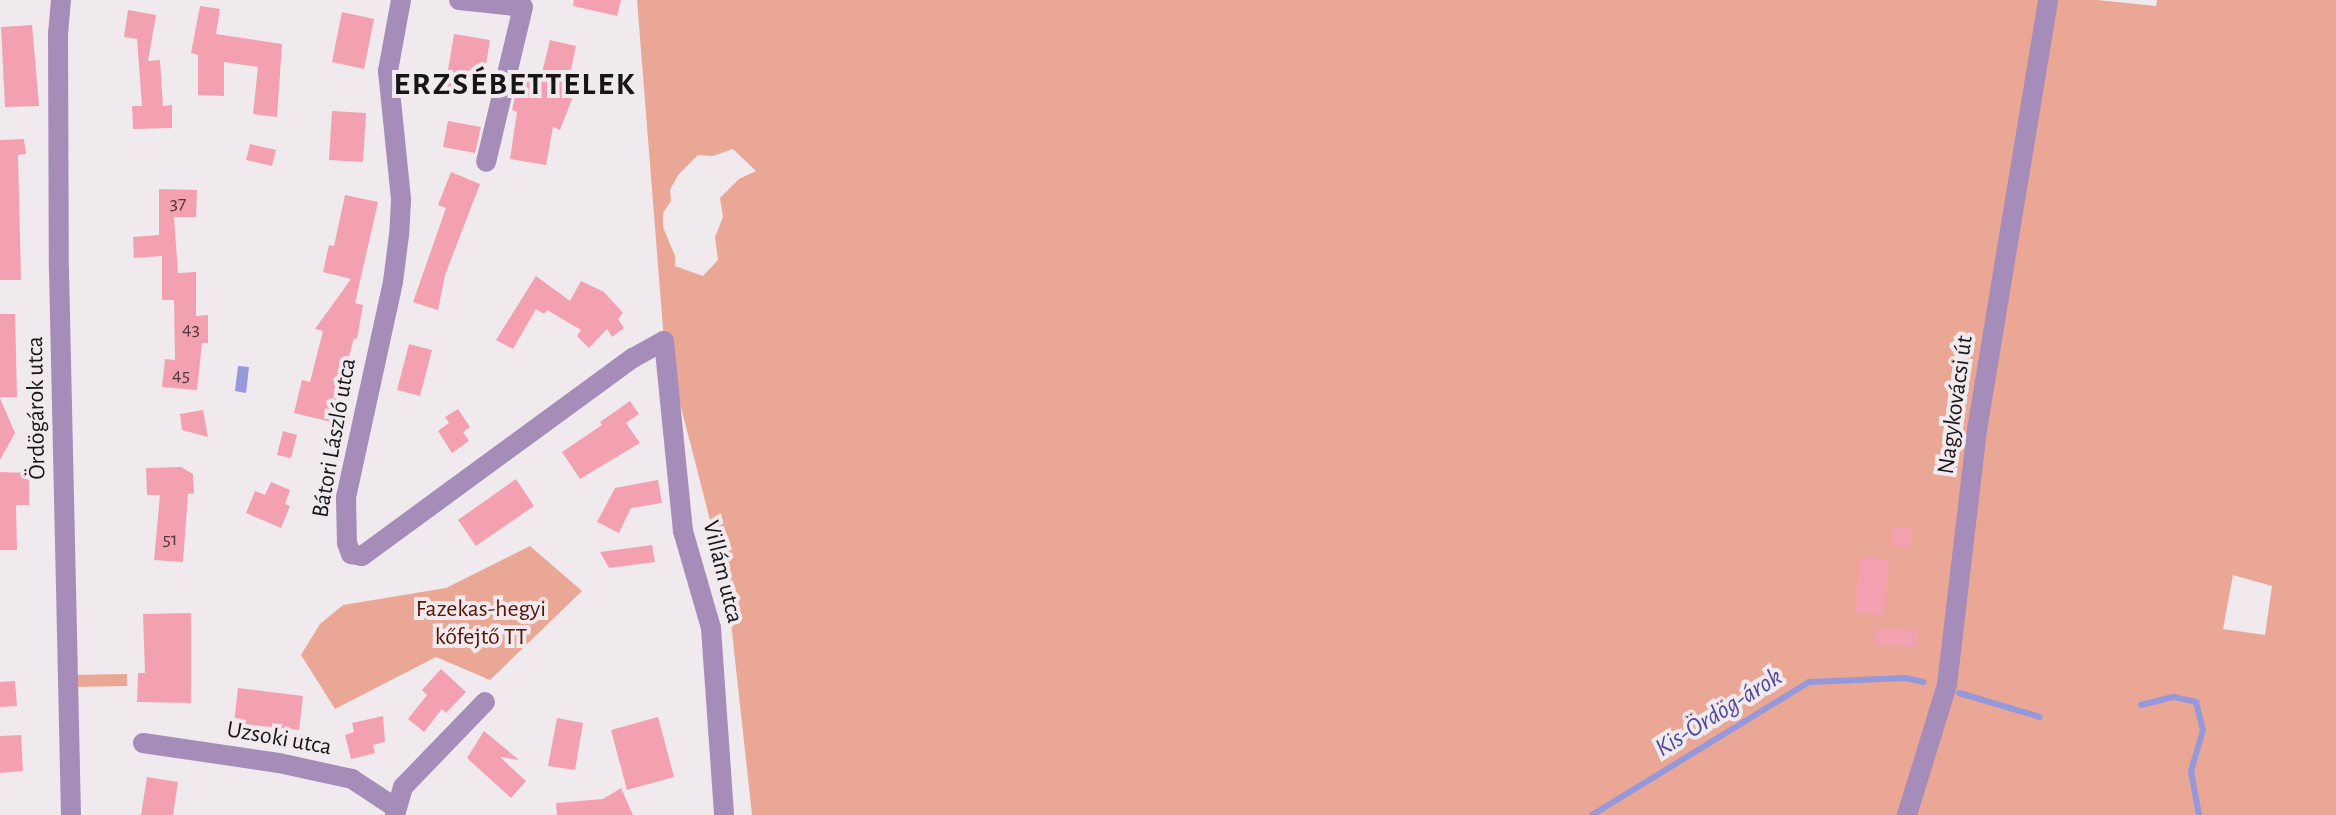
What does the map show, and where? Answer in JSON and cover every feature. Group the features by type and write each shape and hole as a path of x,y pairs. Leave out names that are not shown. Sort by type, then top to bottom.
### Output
{"street":[{"name":"Ördögárok utca","path":"61,0 58,34 59,254 71,815"},
{"name":"Bátori László utca","path":"401,0 388,71 390,118 401,200 399,235 393,282 346,497 344,528 351,554 362,556 633,358 664,341"},
{"path":"459,0 523,7 486,162"},
{"name":"Nagykovácsi út","path":"1907,815 1947,685 1977,430 2048,0"},
{"name":"Villám utca","path":"664,341 683,531 711,628 719,811"},
{"path":"395,812 403,787 485,702"},
{"name":"Uzsoki utca","path":"143,743 279,763 352,779 395,812"}],"green space":[{"path":"637,0 2097,0 2156,6 2157,0 2336,0 2336,815 752,815 727,586 664,341","holes":["733,149 756,171 739,179 720,198 723,217 715,237 718,260 703,276 675,266 675,256 663,227 663,213 671,201 670,190 678,175 698,155 713,156","2233,575 2272,586 2265,635 2223,629"]},
{"name":"Fazekas-hegyi kőfejtő TT","path":"530,546 582,591 490,680 436,657 335,709 301,655 320,624 343,605 446,588"},
{"path":"127,674 127,686 71,687 70,675"}],"water":[{"path":"238,366 249,367 246,393 235,391"}],"building":[{"path":"574,0 621,0 617,16 573,6"},
{"path":"200,6 220,9 216,34 282,44 277,117 253,114 258,67 224,62 224,96 198,95 198,55 191,53"},
{"path":"128,10 156,15 148,61 160,60 163,106 172,105 172,128 133,129 132,106 142,106 137,39 124,37"},
{"path":"342,12 374,19 364,69 332,62"},
{"path":"32,25 39,106 5,107 1,27"},
{"path":"454,34 490,40 481,95 445,88"},
{"path":"550,40 576,46 567,88 575,91 560,130 553,127 546,165 510,159 517,112 512,110 515,97 525,71 541,77"},
{"path":"332,111 366,113 363,162 329,160"},
{"path":"448,121 481,127 475,153 443,147"},
{"path":"24,139 26,154 18,155 21,280 0,280 0,140"},
{"path":"250,144 276,150 272,166 246,160"},
{"path":"451,172 480,184 445,275 438,310 413,302 446,208 438,205"},
{"path":"159,189 197,190 196,217 174,217 178,273 196,272 196,316 208,315 208,343 202,343 197,390 162,387 165,359 175,360 174,300 162,300 162,256 134,258 133,237 159,235"},
{"path":"345,195 378,202 355,303 363,305 357,339 354,338 331,422 294,413 302,380 310,382 323,331 315,329 351,279 323,272 329,245 334,246"},
{"path":"536,276 570,301 581,281 604,292 623,313 618,319 624,328 612,337 607,329 589,348 577,336 581,330 547,310 544,314 536,309 513,349 496,340"},
{"path":"0,314 15,314 17,397 0,397"},
{"path":"409,344 432,350 420,396 397,390"},
{"path":"0,398 15,433 0,460"},
{"path":"630,401 639,414 626,423 640,443 580,479 562,452"},
{"path":"458,409 470,427 463,432 469,441 452,453 438,431 449,423 445,417"},
{"path":"203,410 208,437 182,430 180,414"},
{"path":"283,431 297,435 291,458 277,455"},
{"path":"181,467 193,474 194,493 188,494 183,562 154,560 160,495 147,495 146,468"},
{"path":"0,472 29,473 29,505 16,505 17,550 0,550"},
{"path":"516,479 534,506 476,546 458,520"},
{"path":"658,480 662,503 631,508 619,533 597,522 615,488"},
{"path":"271,482 290,490 285,504 290,506 281,528 246,513 255,491 265,495"},
{"path":"1892,527 1911,528 1910,547 1892,546"},
{"path":"652,545 655,562 609,568 600,552"},
{"path":"1860,557 1888,559 1884,615 1856,613"},
{"path":"191,613 191,703 137,702 138,673 145,673 143,614"},
{"path":"1875,628 1918,630 1917,647 1874,645"},
{"path":"441,669 466,692 446,713 442,709 424,732 408,719 427,695 422,690"},
{"path":"15,681 17,706 0,707 0,682"},
{"path":"238,688 303,696 299,730 234,723"},
{"path":"383,716 385,742 373,745 375,753 351,759 345,735 354,732 352,723"},
{"path":"658,717 674,777 627,790 611,730"},
{"path":"557,718 583,723 575,770 548,766"},
{"path":"484,731 519,760 500,757 526,781 511,798 467,758"},
{"path":"21,735 23,771 0,773 0,736"},
{"path":"147,777 178,782 173,815 141,815"},
{"path":"621,788 633,815 557,815 556,803 603,799"}],"waterway":[{"name":"Kis-Ördög-árok","path":"1592,815 1809,682 1906,678 1924,682"},
{"name":"Kis-Ördög-árok","path":"1959,693 2040,717"},
{"name":"Kis-Ördög-árok","path":"2141,705 2174,697 2196,702 2203,730 2191,771 2199,815"}],"district":[{"name":"ERZSÉBETTELEK","path":"515,84"}]}
